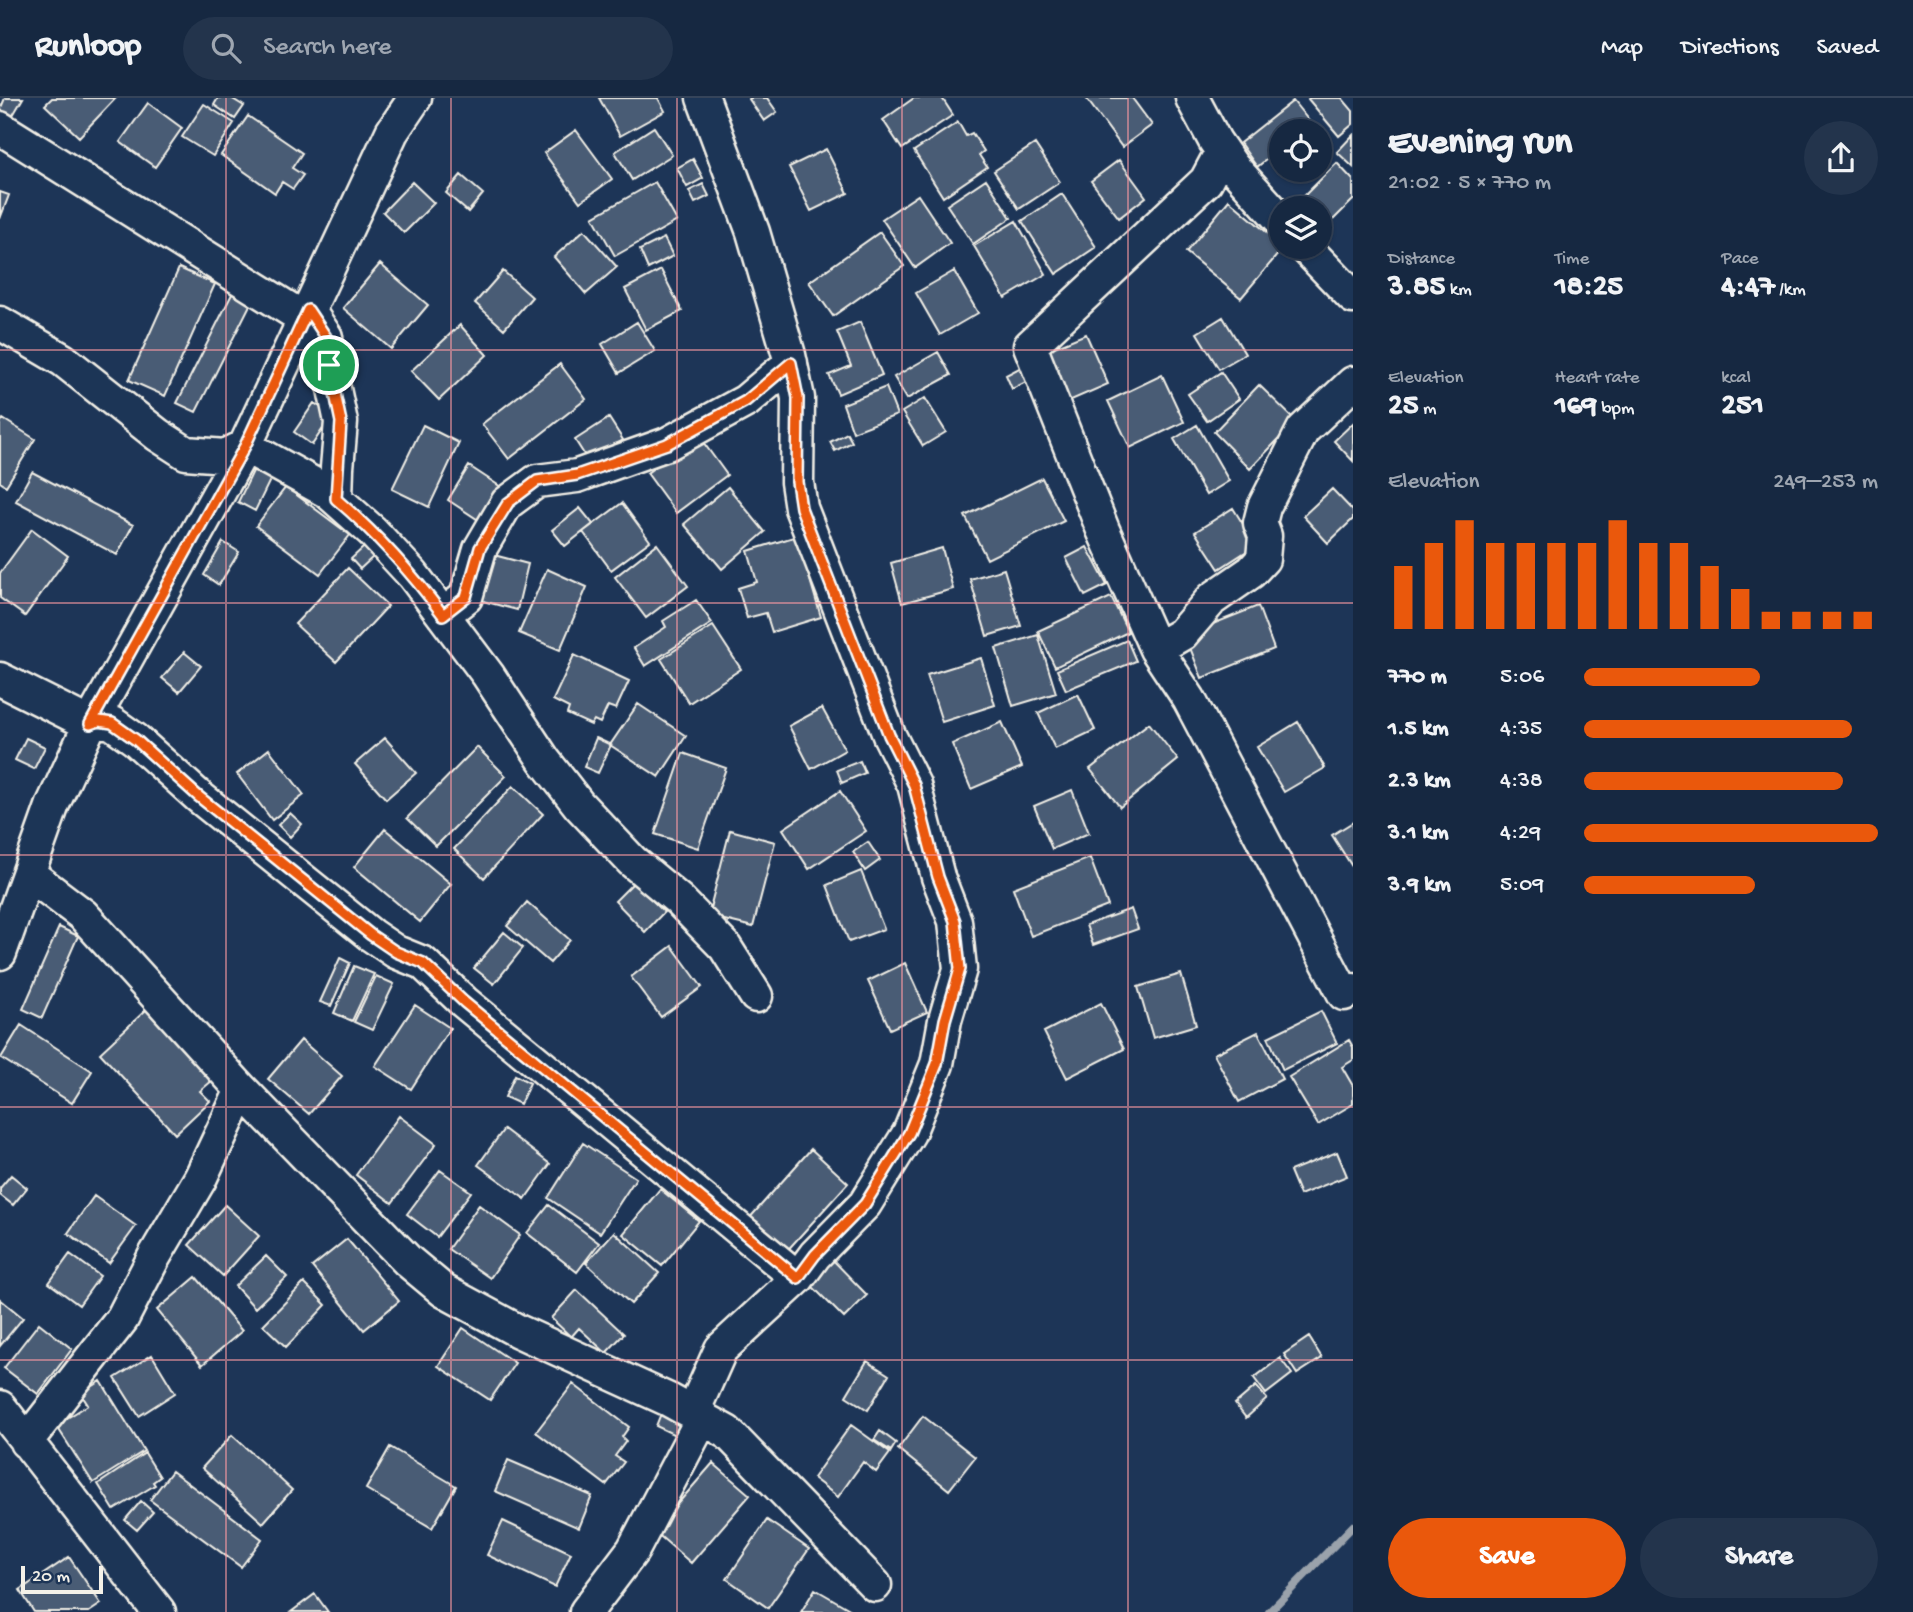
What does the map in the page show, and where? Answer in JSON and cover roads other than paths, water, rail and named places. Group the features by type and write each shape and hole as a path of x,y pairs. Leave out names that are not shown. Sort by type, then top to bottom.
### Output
{"street":[{"path":"0,953 17,880 90,724 245,446 392,132 415,98"},
{"path":"586,1612 633,1550 698,1414 721,1349 798,1278 815,1255 865,1204 909,1133 937,1064 945,1020 960,969 955,921 938,877 914,785 889,735 801,508 797,482 798,398 791,363 753,232 703,98"},
{"path":"1192,98 1222,151 1269,206"},
{"path":"0,128 306,314 326,337 341,422 336,499"},
{"path":"1222,151 1206,181 1030,346 1103,530 1156,649 1189,699 1344,993 1353,990"},
{"path":"1317,259 1353,297"},
{"path":"0,323 63,360 158,435 186,453 208,457 225,456 245,446"},
{"path":"443,615 466,597 480,548 508,503 537,481 577,475 667,444 746,401 791,363"},
{"path":"1156,649 1182,634 1212,599 1251,572 1263,559 1265,536 1260,523 1264,508 1303,430 1353,383"},
{"path":"245,446 328,492 413,575 488,674 544,760 579,805 632,860 678,900 725,947 756,996"},
{"path":"0,679 90,724 99,721 112,723 136,740 198,796 371,935 396,952 423,963 464,1002 798,1278"},
{"path":"17,880 83,915 242,1090 408,1261 444,1292 518,1331 698,1414 727,1432 875,1585"},
{"path":"26,1442 122,1319 154,1257 200,1179 242,1090"},
{"path":"0,1407 159,1612"}],"waterway":[{"path":"1269,1612 1353,1526"}]}
